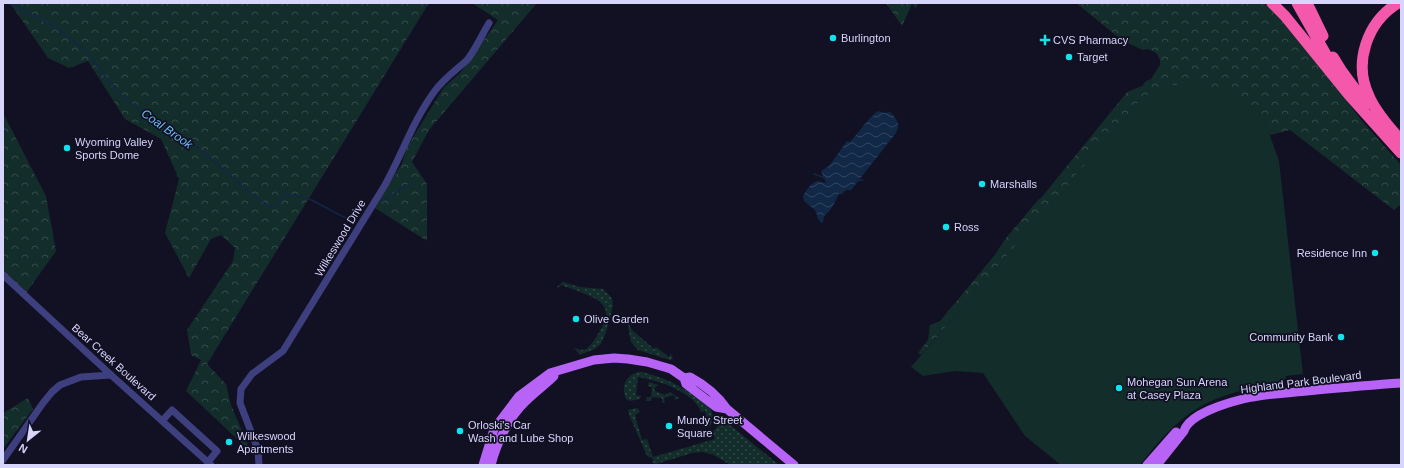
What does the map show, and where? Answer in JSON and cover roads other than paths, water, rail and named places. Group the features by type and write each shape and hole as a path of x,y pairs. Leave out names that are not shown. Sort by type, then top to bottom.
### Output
{"highway":[{"path":"1272,3 1285,16 1349,95 1401,153"},
{"path":"1298,3 1334,69 1364,109 1401,153"},
{"path":"1307,3 1341,70 1372,112 1401,142"},
{"path":"1398,3 1390,8 1377,21 1370,32 1364,46 1362,69 1368,95 1401,142"}],"main road":[{"path":"483,465 494,429 519,396 530,387 550,373 594,360 614,358 647,362 671,369 684,378 690,376 720,399 727,409 794,465"},
{"path":"491,465 499,440 511,420 525,402 557,372"},
{"name":"Highland Park Boulevard","path":"1147,465 1180,427 1185,426 1198,416 1220,406 1244,399 1296,392 1401,383"},
{"name":"Highland Park Boulevard","path":"1157,465 1184,431 1185,426"}],"street":[{"name":"Wilkeswood Drive","path":"259,465 258,450 240,403 241,389 252,374 283,351 385,185 394,169 411,130 433,92 444,79 468,59 489,23"},
{"name":"Bear Creek Boulevard","path":"3,275 209,463"},
{"path":"3,460 47,398 60,385 81,377 111,375"},
{"path":"162,421 172,410 217,451 209,463"}],"water":[{"path":"878,111 885,113 890,112 895,117 898,122 896,133 851,190 846,190 842,194 839,194 831,209 824,216 823,223 820,222 815,210 804,201 803,196 809,187 815,182 826,183 821,171 829,166 847,141 850,142 870,118"}],"waterway":[{"name":"Coal Brook","path":"8,3 54,26 84,50 120,94 153,122 163,125 189,141 250,193 271,207 276,206 285,195 297,195 313,201 349,219 358,214"},
{"name":"Coal Brook","path":"814,174 825,178"},
{"name":"Coal Brook","path":"857,181 863,180"},
{"name":"Coal Brook","path":"382,201 413,182"}],"place":[{"name":"Burlington","path":"833,38"},
{"name":"CVS Pharmacy","path":"1045,40"},
{"name":"Target","path":"1069,57"},
{"name":"Wyoming Valley Sports Dome","path":"67,148"},
{"name":"Marshalls","path":"982,184"},
{"name":"Ross","path":"946,227"},
{"name":"Residence Inn","path":"1375,253"},
{"name":"Olive Garden","path":"576,319"},
{"name":"Community Bank","path":"1341,337"},
{"name":"Mohegan Sun Arena at Casey Plaza","path":"1119,388"},
{"name":"Mundy Street Square","path":"669,426"},
{"name":"Orloski's Car Wash and Lube Shop","path":"460,431"},
{"name":"Wilkeswood Apartments","path":"229,442"}]}
